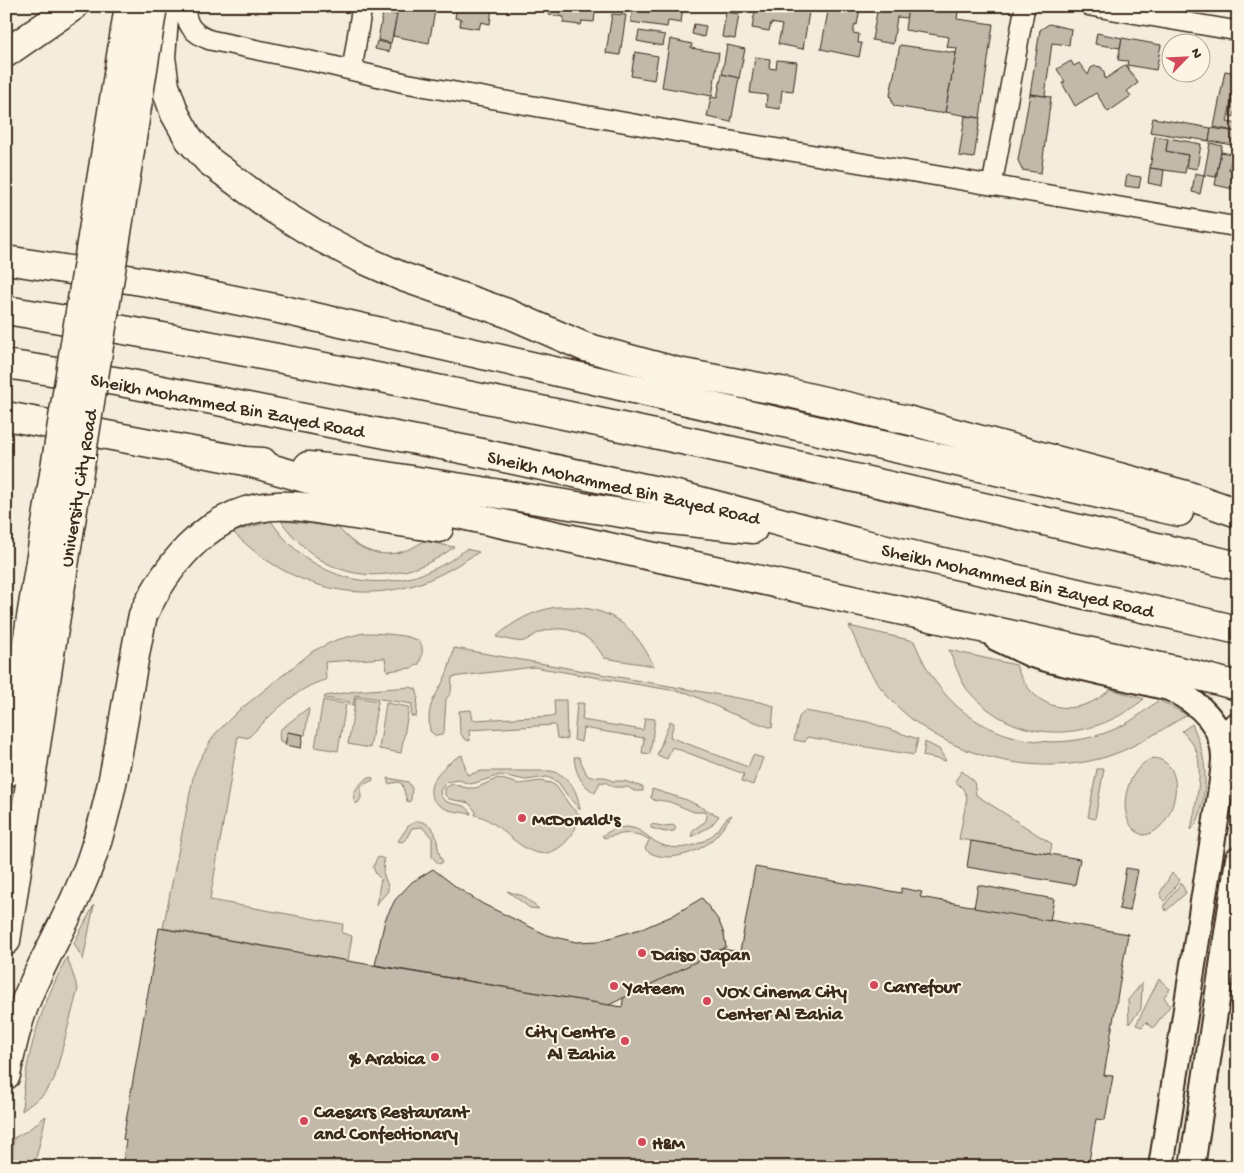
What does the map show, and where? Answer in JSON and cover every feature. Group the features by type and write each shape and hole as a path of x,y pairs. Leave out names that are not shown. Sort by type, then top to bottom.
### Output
{"main road":[{"path":"6,52 74,6"},
{"name":"University City Road","path":"6,941 38,651 129,6"},
{"name":"University City Road","path":"6,773 38,651 153,6"},
{"path":"165,6 161,57 166,86 175,114 190,139 209,161 272,208 314,234 358,257 403,277 507,313 585,347 678,372 790,393 907,420 1186,495 1238,512"},
{"path":"6,260 147,282 279,309 1183,513 1238,521"},
{"path":"6,310 129,330 469,394 913,490 1238,566"},
{"name":"Sheikh Mohammed Bin Zayed Road","path":"6,364 121,382 472,451 681,496 856,542 1238,630"},
{"path":"6,416 245,460 354,470 654,518 856,542"},
{"path":"245,460 346,490 1188,673 1238,686"},
{"path":"6,1075 12,1045 29,993 78,892 92,857 103,821 143,615 153,594 179,557 195,541 227,518 259,508 275,506 292,506 469,532 503,532 520,529"},
{"path":"6,691 15,668 38,651"}],"street":[{"path":"185,6 185,16 194,33 210,40 404,83 1238,227"},
{"path":"352,70 362,6"},
{"path":"992,185 1026,6"},
{"path":"1090,6 1238,31"},
{"path":"982,629 1006,643 1032,654 1169,688 1186,696 1202,708 1213,723 1221,741 1224,756 1221,788 1161,1167"},
{"path":"1221,741 1227,731 1238,724"},
{"path":"1192,1167 1238,860"}],"shaded area":[{"path":"271,521 287,541 306,558 326,570 348,578 372,581 396,580 420,575 447,562 466,549 479,552 440,575 414,585 365,592 340,590 294,576 272,564 233,532"},
{"path":"281,521 337,526 356,544 366,550 377,553 400,552 424,541 454,547 431,561 406,571 371,575 355,573 327,563 314,555 291,534"},
{"path":"556,607 590,609 616,619 637,638 654,666 604,658 599,650 585,637 569,630 551,630 521,641 496,637 524,618 539,611"},
{"path":"849,626 914,641 927,669 945,694 963,712 984,725 1007,735 1031,740 1056,742 1081,739 1106,733 1129,722 1159,700 1187,715 1129,748 1109,756 1078,763 1045,765 1011,762 979,754 948,742 919,725 894,703 870,672"},
{"path":"363,633 404,636 418,641 422,649 419,664 412,668 387,671 385,658 325,662 326,680 315,683 294,696 274,712 248,738 238,736 210,900 343,924 342,933 352,936 348,961 163,928 194,773 215,734 237,712 313,651 336,640"},
{"path":"454,648 760,702 774,706 772,728 730,713 688,693 534,667 452,677 451,693 446,699 444,732 442,735 436,736 430,731 429,713 447,672"},
{"path":"949,650 1016,665 1023,681 1033,693 1044,701 1056,706 1069,708 1083,705 1097,699 1111,689 1144,699 1112,720 1094,726 1076,731 1038,731 1019,726 1001,718 982,705 963,684"},
{"path":"410,687 416,689 418,695 416,717 411,716 412,704 355,695 353,706 349,705 349,702 324,698 325,696 356,691"},
{"path":"356,697 378,701 370,748 348,744"},
{"path":"323,700 346,704 338,751 315,747"},
{"path":"554,700 566,700 567,740 557,738 555,725 469,730 470,741 464,739 460,732 459,711 471,710 473,720 555,716"},
{"path":"386,703 409,707 401,753 379,749"},
{"path":"577,703 584,703 582,720 643,730 645,718 655,719 650,754 642,753 644,738 583,728 581,742 574,740"},
{"path":"308,708 305,735 288,732 286,743 280,741 279,733 281,729"},
{"path":"805,711 868,722 918,739 914,755 807,737 805,742 794,740 799,717"},
{"path":"670,721 674,723 670,737 748,767 753,755 763,758 753,785 742,781 744,774 672,747 667,759 657,755"},
{"path":"1192,724 1202,752 1205,781 1200,813 1191,830 1198,790 1199,768 1196,750 1192,742 1182,731"},
{"path":"925,742 939,749 946,761 923,756"},
{"path":"462,755 467,775 482,771 551,771 558,773 572,785 580,810 558,782 547,777 526,780 500,775 470,784 459,780 446,782 440,791 445,801 465,806 471,814 444,808 435,802 431,795 431,787 440,771"},
{"path":"574,757 579,757 587,775 591,777 605,777 612,781 624,781 643,787 643,791 634,791 628,787 614,787 600,782 595,793 580,778"},
{"path":"1154,758 1166,763 1173,772 1175,784 1174,798 1170,812 1163,823 1154,832 1143,835 1133,829 1128,819 1125,807 1126,795 1136,772 1144,763"},
{"path":"1097,769 1104,769 1095,819 1088,817"},
{"path":"962,771 974,781 976,795 1052,844 1050,854 959,839 967,797 963,789 955,781"},
{"path":"369,777 373,778 373,780 361,786 361,798 358,803 355,803 355,792 359,785"},
{"path":"388,778 408,782 412,788 411,800 409,802 407,801 402,784 398,782 388,784"},
{"path":"498,778 519,784 540,781 556,786 571,807 580,815 570,837 560,847 548,853 537,853 516,842 496,825 475,815 476,812 469,803 449,799 445,795 445,788 452,784 476,788"},
{"path":"652,789 687,800 719,816 711,826 691,837 693,830 706,821 707,815 705,812 694,812 670,802 656,801 651,798"},
{"path":"732,815 712,840 698,850 670,857 652,854 645,849 650,838 658,843 675,848 692,846 709,838"},
{"path":"418,821 426,823 431,827 443,862 439,864 432,857 432,838 422,827 412,828 406,839 402,842 398,841 409,825"},
{"path":"651,824 674,825 676,828 674,831 665,832 651,828"},
{"path":"628,827 637,829 649,837 648,839 637,834 620,834 604,838 602,836 615,828"},
{"path":"379,857 384,859 383,873 388,891 376,905 381,879 373,867"},
{"path":"1172,873 1180,880 1164,902 1160,893"},
{"path":"1181,883 1186,893 1166,911 1164,906"},
{"path":"507,891 523,896 539,909 530,908"},
{"path":"94,905 83,960 74,943"},
{"path":"67,957 78,989 54,1080 43,1095 22,1111 27,1070 36,1031 49,994"},
{"path":"1159,979 1170,989 1164,997 1170,1006 1153,1028 1146,1022 1142,1027 1136,1025"},
{"path":"1142,983 1141,1009 1129,1024 1128,1000"},
{"path":"46,1116 34,1167 11,1167 14,1138"}],"building":[{"path":"384,6 398,6 397,15 383,12"},
{"path":"398,6 436,6 429,43 393,36"},
{"path":"457,6 492,6 490,24 481,22 479,29 460,26 461,19 455,18"},
{"path":"538,6 596,6 594,22 582,21 581,25 563,23 564,17 549,15 550,9"},
{"path":"616,6 628,6 627,11 616,8"},
{"path":"633,6 683,6 681,23 668,21 667,27 631,22"},
{"path":"756,6 810,6 803,49 778,44 782,25 771,23 769,31 752,28"},
{"path":"829,6 860,8 857,25 855,24 853,33 859,34 858,43 862,43 859,57 821,49"},
{"path":"878,6 908,6 907,18 897,17 893,44 872,40"},
{"path":"908,6 927,6 958,11 957,19 993,24 980,118 945,112 957,48 947,47 949,37 905,30"},
{"path":"383,12 397,15 391,43 378,40"},
{"path":"726,12 739,14 735,39 722,37"},
{"path":"612,14 626,15 620,55 606,53"},
{"path":"694,24 706,26 704,37 692,34"},
{"path":"1049,24 1071,29 1069,45 1052,43 1045,96 1030,94 1040,30"},
{"path":"639,31 665,35 663,46 637,41"},
{"path":"1097,33 1122,38 1120,48 1095,44"},
{"path":"1122,38 1161,45 1156,70 1127,65 1128,61 1118,60"},
{"path":"670,39 692,44 691,48 719,53 712,96 662,87"},
{"path":"377,41 390,44 389,52 375,49"},
{"path":"727,45 745,49 739,78 722,74"},
{"path":"900,45 956,53 945,112 938,113 894,106 890,95"},
{"path":"635,52 658,56 654,80 631,76"},
{"path":"755,57 770,59 769,68 776,69 777,60 797,62 793,91 782,90 780,109 766,107 767,95 750,93"},
{"path":"1071,61 1074,66 1079,63 1088,75 1091,68 1095,66 1101,67 1105,79 1126,65 1138,83 1127,91 1131,96 1108,112 1096,93 1075,106 1062,83 1065,82 1057,69"},
{"path":"1225,71 1237,73 1227,122 1238,124 1238,132 1214,127"},
{"path":"1238,71 1238,95 1234,117 1230,116"},
{"path":"722,74 739,78 731,122 707,117 711,97 717,98"},
{"path":"1030,94 1051,97 1041,173 1022,170 1018,160"},
{"path":"965,116 980,118 974,158 959,156"},
{"path":"1153,118 1211,128 1209,141 1150,132"},
{"path":"1211,128 1238,132 1238,146 1209,141"},
{"path":"1155,136 1168,138 1166,151 1188,155 1185,173 1150,168"},
{"path":"1168,138 1201,144 1197,169 1186,167 1188,155 1166,151"},
{"path":"1210,143 1222,146 1216,177 1204,175"},
{"path":"1221,152 1232,154 1229,169 1238,171 1238,190 1215,185"},
{"path":"1232,154 1238,155 1238,171 1229,169"},
{"path":"1150,168 1164,170 1162,186 1148,183"},
{"path":"1195,173 1204,175 1200,194 1192,192"},
{"path":"1127,175 1141,177 1139,188 1125,186"},
{"path":"288,732 303,735 301,748 285,745"},
{"path":"971,841 1080,859 1075,885 967,867"},
{"name":"City Centre Al Zahia","path":"755,867 901,893 901,888 922,892 920,897 1128,934 1104,1075 1113,1076 1105,1120 1096,1119 1088,1167 122,1167 126,1140 123,1139 159,928 622,1007 634,934 740,952"},
{"path":"1126,868 1138,870 1130,911 1119,909"},
{"path":"433,869 483,904 547,935 576,942 599,941 644,928 672,916 702,898 719,921 726,947 609,1005 375,965 385,920 395,900 412,882"},
{"path":"978,885 1054,899 1050,921 974,908"}],"place":[{"name":"McDonald's","path":"522,818"},
{"name":"Daiso Japan","path":"642,953"},
{"name":"Carrefour","path":"874,985"},
{"name":"Yateem","path":"614,986"},
{"name":"VOX Cinema City Center Al Zahia","path":"707,1001"},
{"name":"City Centre Al Zahia","path":"625,1041"},
{"name":"% Arabica","path":"435,1057"},
{"name":"Caesars Restaurant and Confectionary","path":"304,1121"},
{"name":"H&M","path":"642,1142"}]}
